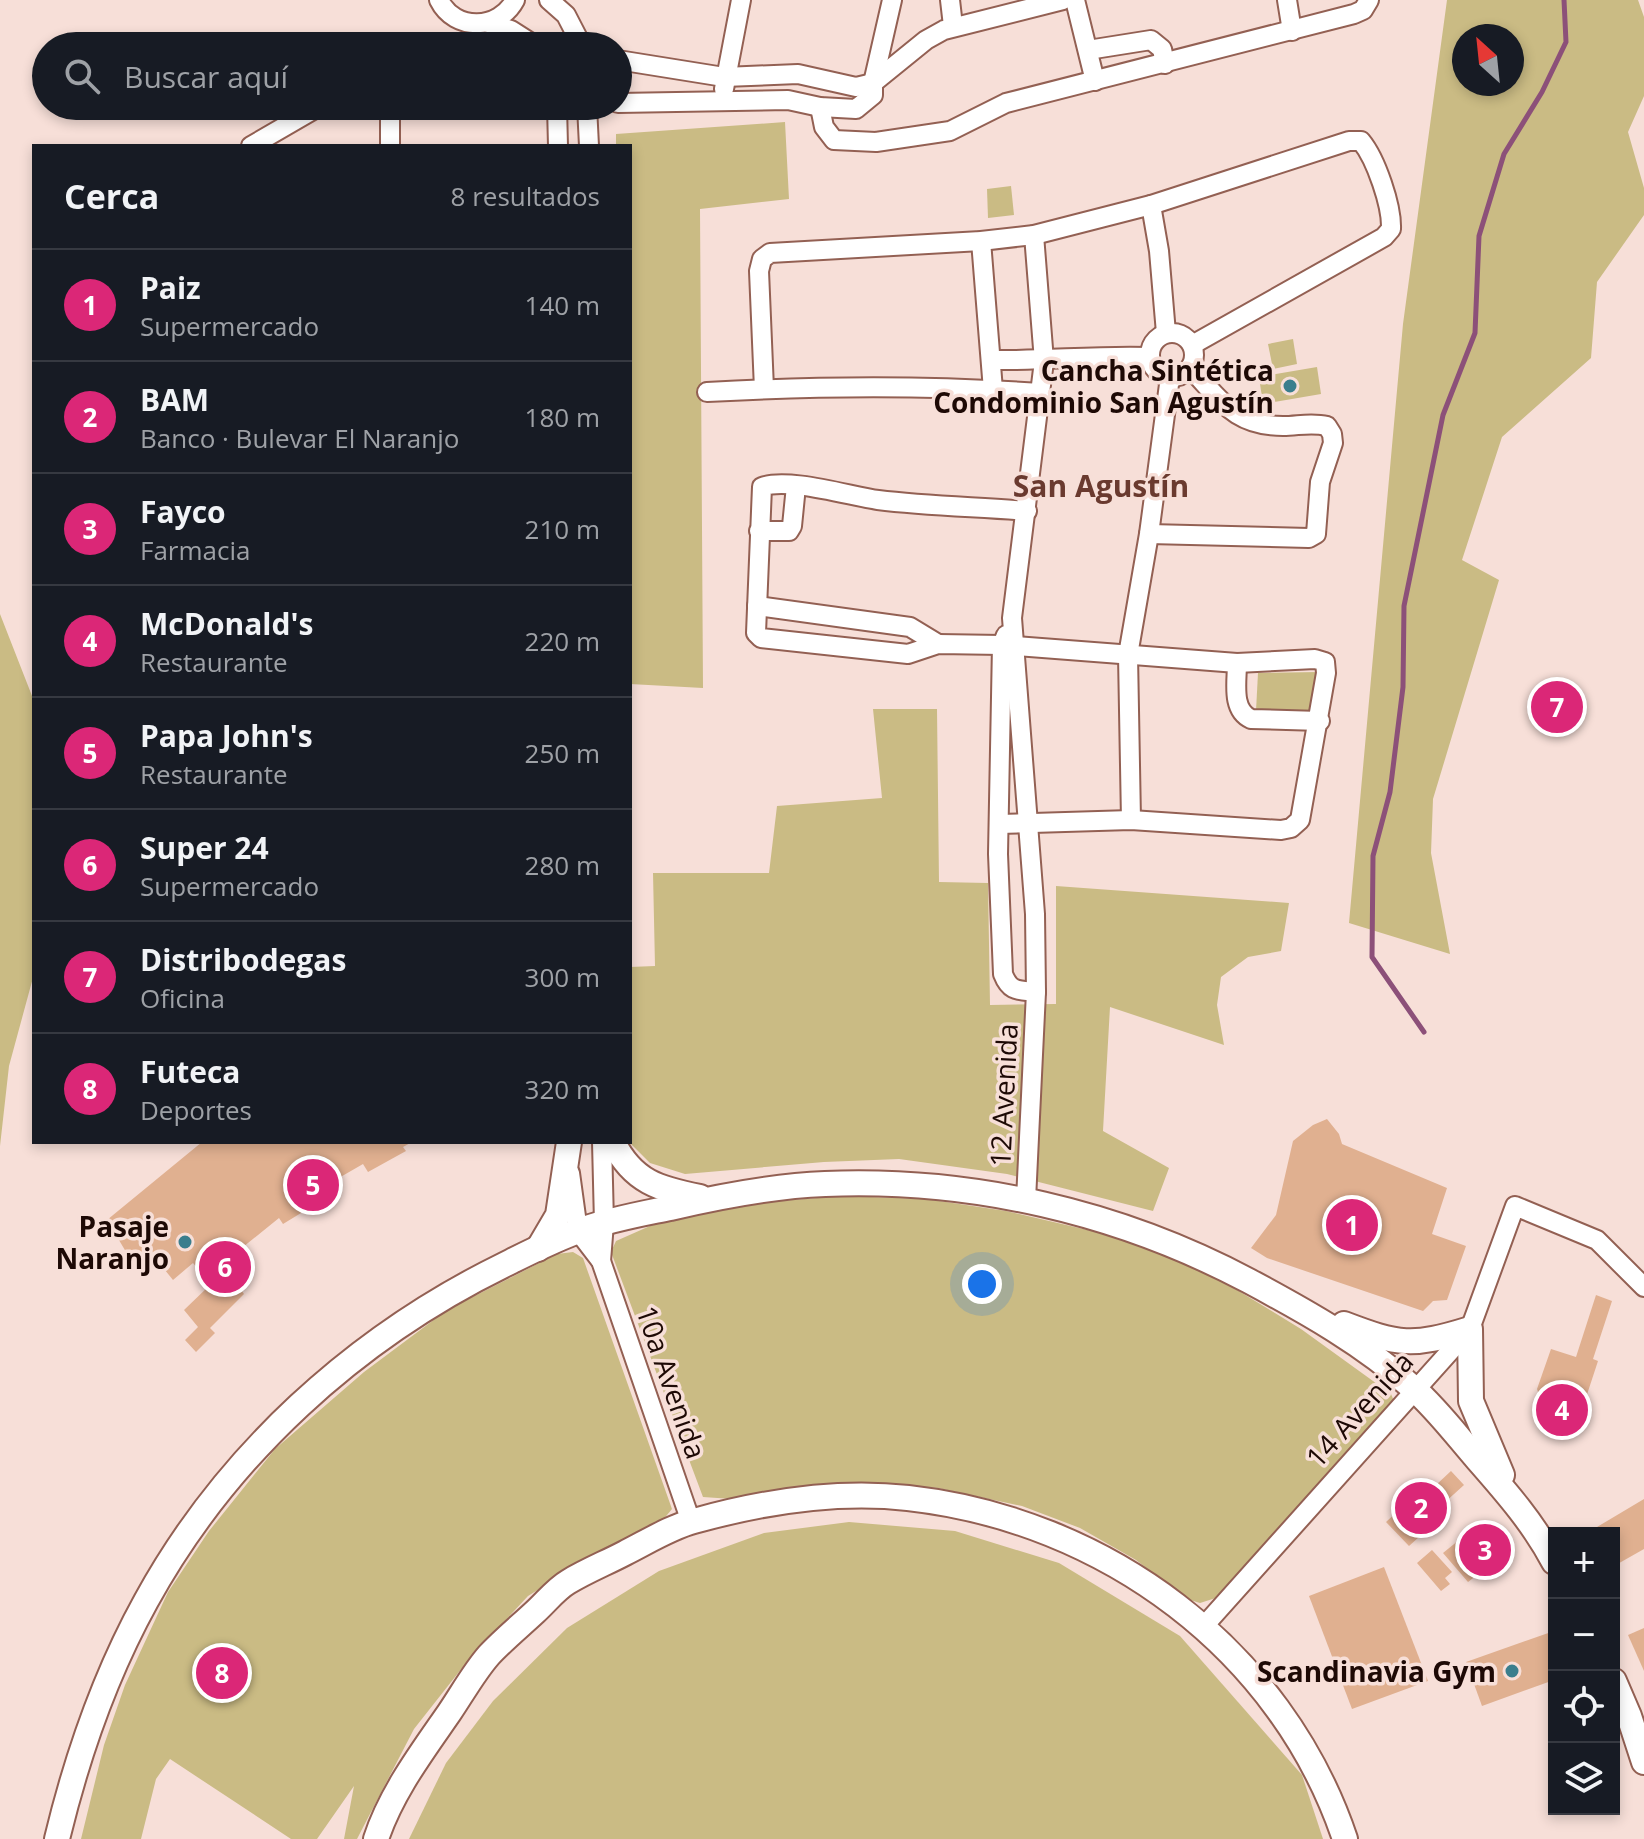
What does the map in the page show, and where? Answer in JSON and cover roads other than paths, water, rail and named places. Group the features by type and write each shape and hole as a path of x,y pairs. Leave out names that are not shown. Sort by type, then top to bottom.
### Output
{"main road":[{"path":"538,1249 558,1215 569,1144"},
{"path":"614,1144 624,1161 644,1180 664,1190 710,1199"},
{"path":"57,1839 90,1722 124,1643 174,1555 215,1497 291,1413 385,1336 451,1293 578,1231 710,1199 821,1184 933,1187 1026,1200 1121,1225 1193,1253 1295,1305 1361,1347 1414,1389 1513,1499 1548,1548"},
{"path":"1295,1305 1394,1342 1432,1340 1470,1329 1471,1401 1513,1499"},
{"path":"376,1839 383,1817 419,1756 487,1657 566,1583 691,1522 784,1502 836,1497 907,1498 967,1507 1023,1522 1081,1546 1137,1577 1204,1626 1274,1701 1319,1774 1345,1839"},
{"path":"1620,1695 1644,1762"}],"street":[{"path":"439,0 451,16 462,22 488,23 514,32"},
{"path":"488,23 503,16 515,0"},
{"path":"549,0 566,15 575,32"},
{"path":"723,99 724,77 741,0"},
{"path":"632,102 723,99 788,100 850,110 862,106 873,95 892,0"},
{"path":"950,0 953,26"},
{"path":"632,62 724,77 798,74 856,87 873,83 926,40 953,26 1063,0"},
{"path":"1075,0 1095,81"},
{"path":"1287,0 1292,31"},
{"path":"820,107 824,127 834,140 876,142 950,131 1006,103 1359,13 1369,0"},
{"path":"1088,50 1151,40 1162,49 1165,64"},
{"path":"770,100 774,89 771,75"},
{"path":"257,144 297,120"},
{"path":"390,120 390,144"},
{"path":"557,120 558,144"},
{"path":"588,120 589,144"},
{"path":"764,389 759,271 762,259 770,253 1034,235 1151,205 1349,141 1361,141 1369,151 1391,217 1391,229 1384,237 1192,345"},
{"path":"1151,205 1159,251 1166,333"},
{"path":"1030,852 998,854 1008,645 1044,361 1034,235"},
{"path":"981,241 993,390"},
{"path":"1166,333 1183,335 1192,345 1194,360 1190,368 1177,377 1155,370 1150,357 1154,342 1166,333"},
{"path":"992,360 1150,357"},
{"path":"1149,534 1309,538 1316,534 1320,482 1333,443 1327,426 1315,423 1282,426 1254,424 1235,416 1190,368"},
{"path":"1131,820 1128,655 1149,534 1170,377"},
{"path":"707,392 764,389 1040,393"},
{"path":"999,824 1131,820 1281,830 1291,828 1300,820 1320,721 1326,673 1325,662 1315,659 1237,663 1008,645 938,644 908,654 761,638 756,633 762,487 770,484 796,486 879,500 1027,511"},
{"path":"759,531 789,531 796,486"},
{"path":"757,606 910,627 938,644"},
{"name":"12 Avenida","path":"1008,645 1035,914 1036,992 1026,1200"},
{"path":"1237,663 1237,708 1243,715 1251,719 1320,721"},
{"name":"12 Avenida","path":"998,854 1003,974 1007,985 1017,990 1036,992"},
{"name":"10a Avenida","path":"569,1144 578,1231 601,1261 691,1522"},
{"name":"10a Avenida","path":"601,1261 604,1223 602,1144"},
{"name":"14 Avenida","path":"1204,1626 1470,1329 1515,1206 1597,1240 1644,1287"}],"waterway":[{"path":"1424,1032 1372,957 1373,856 1390,792 1403,687 1404,606 1443,415 1475,333 1479,236 1504,154 1542,92 1566,42 1564,0"}],"place":[{"name":"Cancha Sintética Condominio San Agustín","path":"1290,386"},
{"name":"Distribodegas","path":"1557,707"},
{"name":"Papa John's","path":"313,1185"},
{"name":"Paiz","path":"1352,1225"},
{"name":"Pasaje Naranjo","path":"185,1242"},
{"name":"Super 24","path":"225,1267"},
{"name":"McDonald's","path":"1562,1410"},
{"name":"BAM","path":"1421,1508"},
{"name":"Fayco","path":"1485,1550"},
{"name":"Scandinavia Gym","path":"1512,1671"},
{"name":"Futeca","path":"222,1673"}],"district":[{"name":"San Agustín","path":"1101,485"}]}
